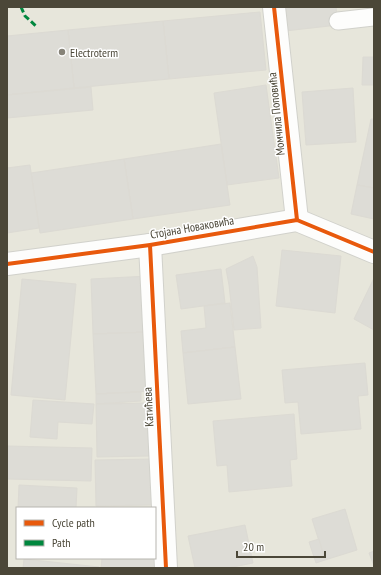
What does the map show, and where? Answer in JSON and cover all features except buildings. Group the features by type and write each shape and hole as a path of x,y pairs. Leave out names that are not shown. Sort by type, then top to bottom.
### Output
{"street":[{"name":"Момчила Поповића","path":"278,20 297,220"},
{"name":"Стојана Новаковића","path":"7,264 150,245 297,220"},
{"path":"297,220 374,252"},
{"name":"Катићева","path":"150,245 166,568"}],"lane":[{"path":"338,21 373,18"}],"shaded area":[{"path":"7,7 374,7 374,568 7,568"}],"marked path":[{"path":"21,7 25,16 36,26"}],"cycle path":[{"path":"274,7 297,220"},
{"path":"7,264 150,245 297,220 374,252"},
{"path":"150,245 166,568"}],"place":[{"name":"Electroterm","path":"62,52"}]}
